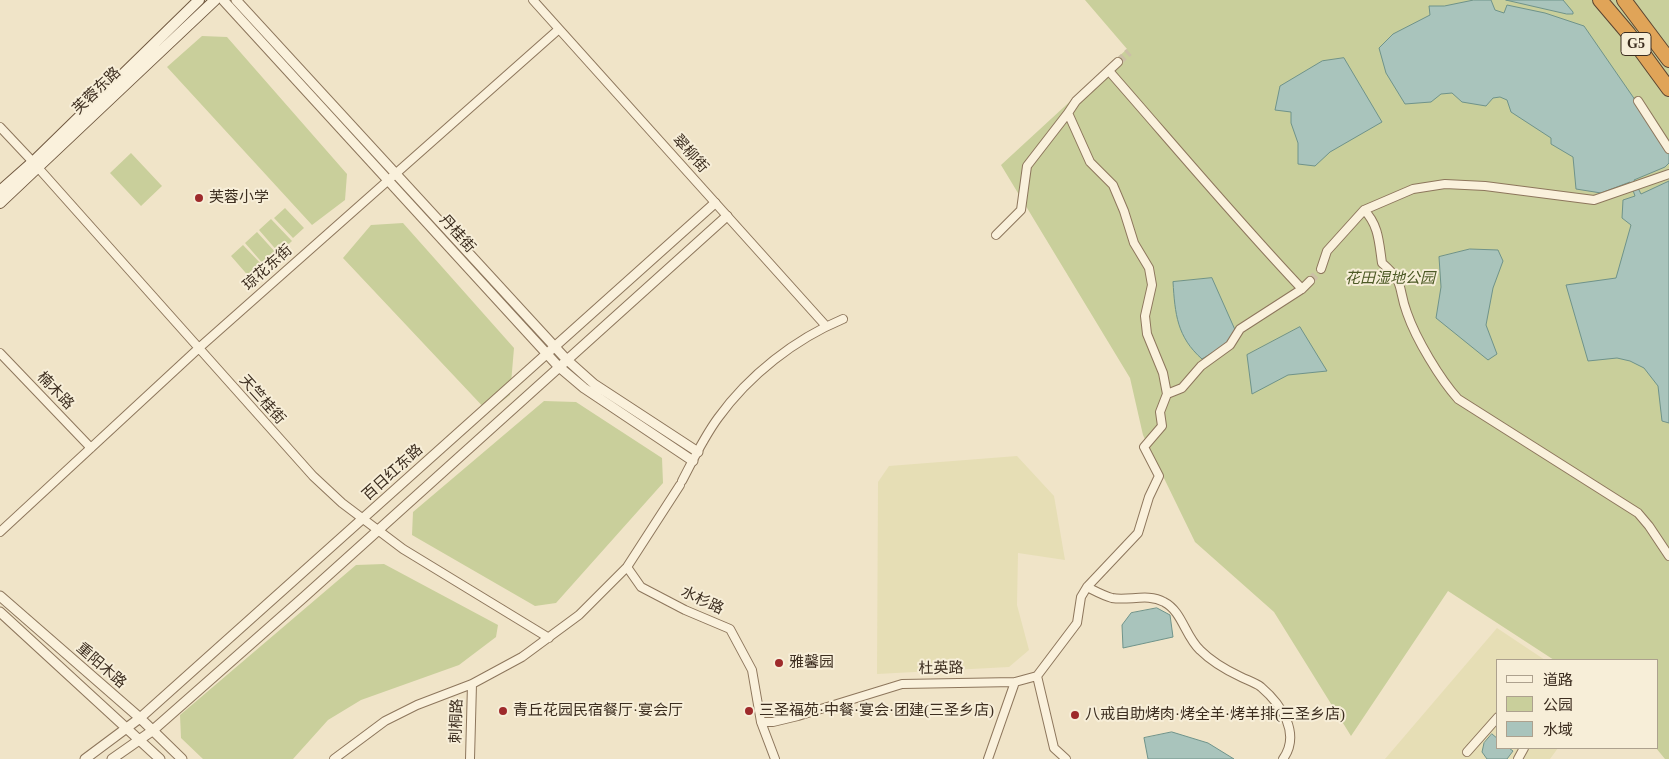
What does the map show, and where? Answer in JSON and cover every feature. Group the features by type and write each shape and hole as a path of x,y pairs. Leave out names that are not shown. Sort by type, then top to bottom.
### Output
{"highway":[{"name":"G5","path":"1600,0 1628,33 1669,89"},
{"name":"G5","path":"1624,0 1669,60"}],"main road":[{"name":"芙蓉东路","path":"0,203 199,0"},
{"name":"芙蓉东路","path":"0,191 36,165 215,0"}],"street":[{"name":"丹桂街","path":"223,0 558,366 584,388 693,461"},
{"name":"丹桂街","path":"236,0 566,359 610,395 698,452"},
{"name":"翠柳街","path":"533,0 826,326"},
{"name":"琼花东街","path":"0,532 198,349 395,172 559,29"},
{"path":"996,235 1021,210 1027,166 1076,102 1118,62"},
{"path":"1109,71 1203,177 1244,228 1302,288"},
{"path":"1638,101 1669,149"},
{"path":"1066,759 1054,748 1037,676 1077,622 1080,598 1138,532 1149,497 1159,476 1144,447 1162,426 1160,412 1167,394 1163,373 1146,334 1145,316 1152,285 1149,268 1134,243 1113,185 1090,162 1068,113"},
{"name":"天竺桂街","path":"0,127 313,476 377,530 418,559 549,638"},
{"path":"1321,269 1327,251 1364,210 1389,198 1413,190 1445,184 1485,186 1594,200 1634,188 1669,174"},
{"name":"百日红东路","path":"85,759 140,718 715,203"},
{"path":"1364,210 1373,218 1378,231 1382,263 1398,277 1407,313 1444,384 1458,399 1638,513 1650,526 1669,556"},
{"path":"112,759 152,731 727,216"},
{"path":"1167,394 1182,388 1201,366 1230,345 1240,329 1310,281"},
{"path":"334,759 385,721 417,705 472,684 522,657 579,615 627,567 681,483 718,418 748,382 782,355 826,326 844,319"},
{"name":"楠木路","path":"0,353 91,448"},
{"name":"水杉路","path":"627,567 641,587 685,610 730,629 752,670 761,722 775,759"},
{"path":"1088,587 1110,598 1149,597 1162,600 1172,606 1198,648 1214,663 1260,687 1281,710 1291,729 1288,752 1283,759"},
{"name":"重阳木路","path":"0,596 140,718 182,759"},
{"name":"重阳木路","path":"0,612 160,759"},
{"name":"杜英路","path":"761,722 773,722 798,716 902,684 1016,682 1037,676"},
{"path":"988,759 1016,682"},
{"name":"刺桐路","path":"470,759 472,684"},
{"path":"1467,752 1496,719"}],"shaded area":[{"path":"1017,456 1054,496 1065,560 1018,553 1017,605 1029,650 1009,667 877,674 878,482 889,466"},
{"path":"1497,628 1544,659 1496,659 1496,749 1557,749 1550,759 1385,759"}],"green space":[{"name":"花田湿地公园","path":"1085,0 1669,0 1669,759 1665,759 1657,749 1659,749 1659,659 1552,659 1448,591 1351,736 1274,612 1195,542 1143,435 1130,378 1001,165 1127,49"},
{"path":"202,36 227,37 347,174 345,200 312,225 167,67"},
{"path":"131,153 162,186 141,206 110,173"},
{"path":"285,208 304,228 293,238 274,218"},
{"path":"271,219 292,241 279,253 259,230"},
{"path":"403,223 514,348 510,395 488,412 343,258 371,225"},
{"path":"257,232 277,254 265,266 245,243"},
{"path":"243,245 264,267 251,279 231,256"},
{"path":"544,401 576,402 662,458 663,483 556,603 535,606 412,535 413,512"},
{"path":"384,564 498,625 496,637 459,665 361,700 328,720 293,759 203,759 181,738 180,715 356,565"}],"water":[{"path":"1474,0 1491,0 1495,10 1504,13 1507,5 1545,13 1584,26 1669,149 1669,163 1665,167 1634,180 1641,194 1669,181 1669,423 1662,421 1658,386 1644,368 1630,361 1617,358 1588,361 1566,285 1616,278 1631,225 1622,218 1623,200 1635,196 1630,182 1601,193 1576,189 1573,157 1551,144 1551,138 1511,112 1507,100 1500,97 1493,98 1486,106 1462,102 1452,93 1441,94 1431,102 1405,104 1386,73 1379,48 1393,34 1430,15 1429,6 1444,6"},
{"path":"1506,0 1563,0 1573,14 1567,14"},
{"path":"1344,58 1382,122 1330,152 1315,166 1298,164 1298,143 1291,123 1291,112 1275,110 1280,86 1322,61"},
{"path":"1470,249 1498,250 1503,261 1493,288 1486,325 1497,354 1488,360 1436,318 1441,287 1439,257"},
{"path":"1212,278 1236,332 1228,343 1202,359 1187,342 1182,333 1176,315 1173,282"},
{"path":"1300,327 1327,371 1288,375 1252,394 1247,355"},
{"path":"1157,608 1170,615 1173,637 1123,648 1122,625 1131,613"},
{"path":"1172,732 1208,743 1234,759 1148,759 1144,738"},
{"path":"1492,734 1496,737 1496,749 1510,749 1513,751 1507,759 1487,759 1482,752 1484,743"}],"tunnel":[{"path":"1118,62 1129,52"},
{"path":"1310,281 1321,269"}],"place":[{"name":"芙蓉小学","path":"199,198"},
{"name":"雅馨园","path":"779,663"},
{"name":"青丘花园民宿餐厅·宴会厅","path":"503,711"},
{"name":"三圣福苑·中餐·宴会·团建(三圣乡店)","path":"749,711"},
{"name":"八戒自助烤肉·烤全羊·烤羊排(三圣乡店)","path":"1075,715"}]}
